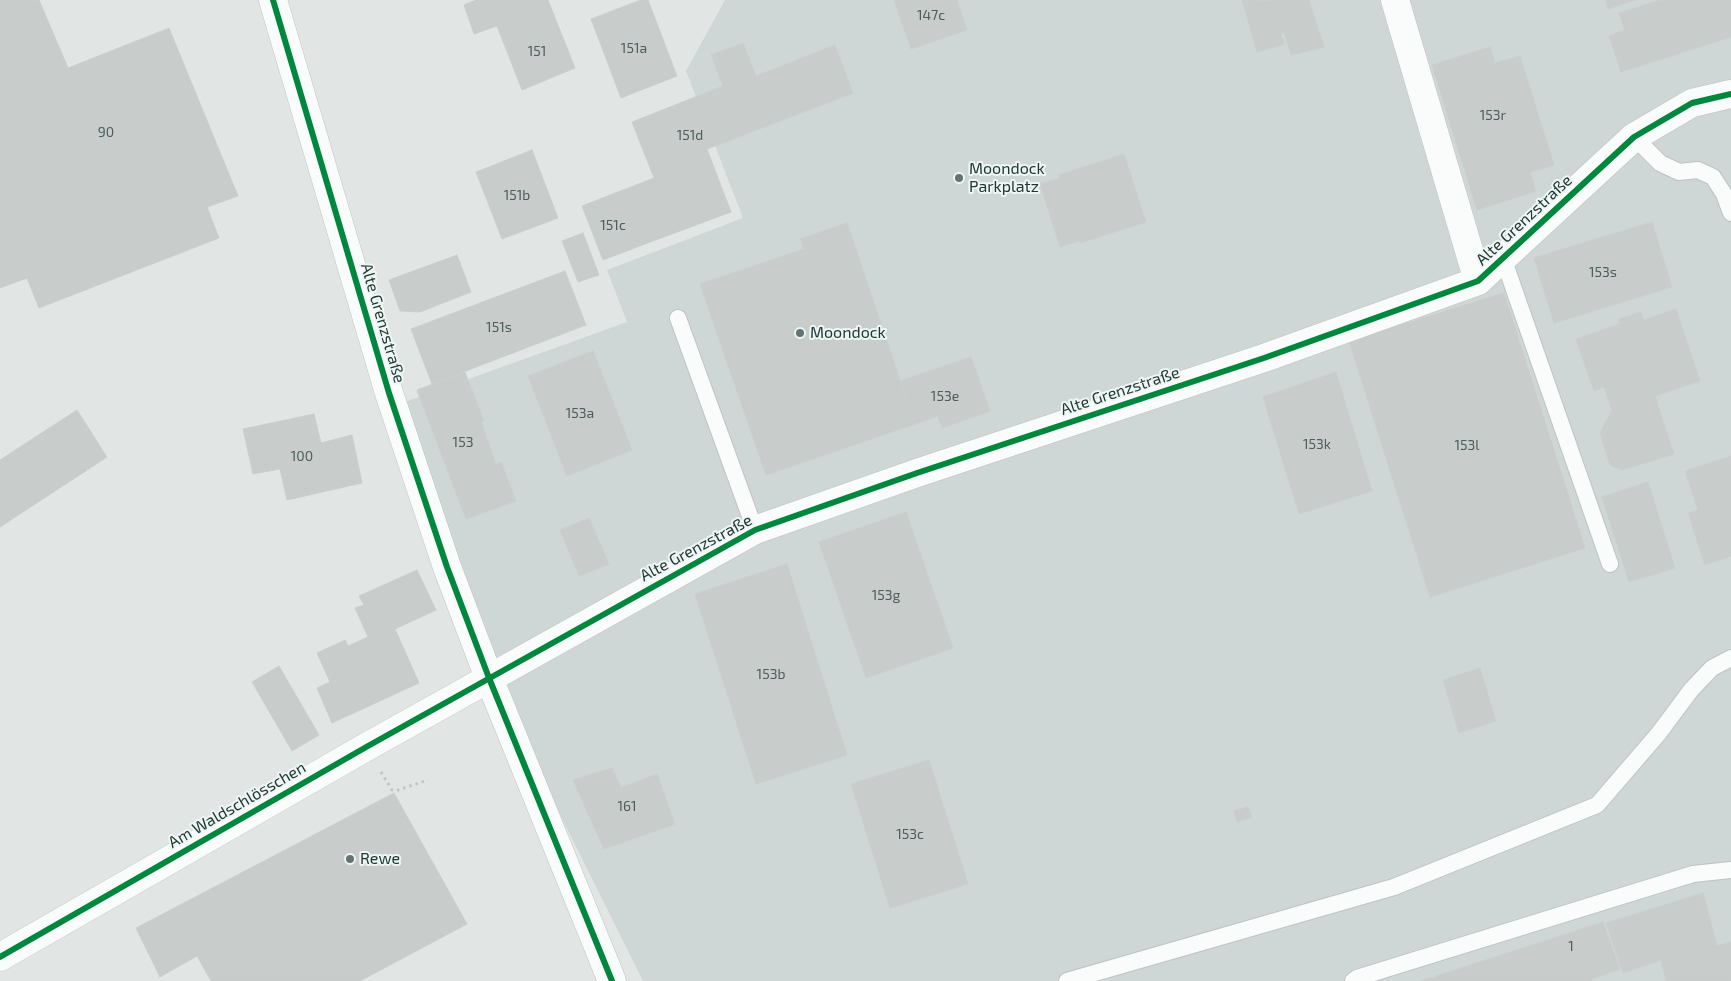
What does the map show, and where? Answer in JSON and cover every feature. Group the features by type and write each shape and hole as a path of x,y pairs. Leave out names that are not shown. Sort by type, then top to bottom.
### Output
{"street":[{"name":"Alte Grenzstraße","path":"274,0 389,392 447,567 489,678 612,981"},
{"name":"Alte Grenzstraße","path":"1395,0 1478,281"},
{"name":"Alte Grenzstraße","path":"489,678 754,530 926,470 1264,358 1478,281 1634,137 1692,103 1731,94"},
{"name":"Am Waldschlösschen","path":"0,957 489,678"}],"lane":[{"path":"1634,137 1660,163 1679,172 1698,170 1713,177 1724,194 1731,213"},
{"path":"1503,258 1610,564"},
{"path":"678,318 754,530"},
{"path":"1067,981 1394,887 1597,805 1660,733 1691,690 1712,668 1731,658"},
{"path":"1353,981 1357,978 1693,874 1731,870"}],"path":[{"path":"368,746 392,790 398,790 428,780"}],"shaded area":[{"path":"725,0 1731,0 1731,981 643,981 497,688 402,403 627,322 607,270 743,218 686,71"}],"building":[{"path":"0,0 39,0 68,68 169,28 238,196 207,207 219,238 39,308 27,278 0,288"},
{"path":"476,0 548,0 575,68 522,90 497,26 474,34 464,5"},
{"path":"641,0 648,0 677,76 621,98 591,19"},
{"path":"894,0 957,0 967,30 911,49"},
{"path":"1242,0 1274,1 1284,33 1281,34 1284,44 1257,52"},
{"path":"1274,0 1309,0 1324,47 1291,55"},
{"path":"1605,0 1635,0 1608,9"},
{"path":"1660,0 1731,0 1731,37 1621,72 1609,36 1625,30 1619,13"},
{"path":"743,43 756,76 835,45 853,93 707,149 731,212 645,244 623,190 654,178 632,122 723,86 711,55"},
{"path":"1490,47 1495,63 1520,56 1554,165 1530,172 1536,191 1477,210 1432,65"},
{"path":"532,150 558,218 502,239 476,172"},
{"path":"1124,154 1146,222 1080,243 1079,241 1060,247 1040,184 1060,178 1059,175"},
{"path":"623,190 645,244 603,260 582,206"},
{"path":"1652,222 1672,287 1554,323 1534,258"},
{"name":"Moondock","path":"847,223 915,424 766,475 700,284 804,249 800,239"},
{"path":"583,233 599,275 578,282 562,241"},
{"path":"457,255 471,292 420,312 400,311 389,280"},
{"path":"565,271 586,325 432,384 411,329"},
{"path":"1504,293 1585,548 1430,597 1349,341"},
{"path":"1676,309 1700,381 1655,396 1674,454 1622,470 1610,465 1600,433 1612,410 1604,387 1594,391 1576,339 1620,324 1619,319 1641,312 1644,320"},
{"path":"593,351 632,450 567,476 528,376"},
{"path":"971,357 990,411 942,428 938,416 915,424 900,381"},
{"path":"465,372 484,421 481,422 496,464 501,462 516,501 466,519 417,390"},
{"path":"1336,372 1372,491 1299,514 1263,397"},
{"path":"77,410 107,457 0,527 0,460"},
{"path":"314,414 321,443 352,435 362,483 287,500 280,469 253,474 243,429"},
{"path":"1731,456 1731,556 1705,565 1688,513 1698,510 1685,471"},
{"path":"1648,482 1675,568 1629,582 1602,497"},
{"path":"906,512 953,648 866,678 819,542"},
{"path":"589,518 609,564 579,576 560,530"},
{"path":"787,564 847,755 756,784 695,594"},
{"path":"417,570 436,610 395,629 419,683 332,723 317,688 330,682 317,653 345,640 348,646 368,637 355,608 364,605 359,596"},
{"path":"279,666 319,735 292,751 252,682"},
{"path":"1480,668 1496,721 1459,733 1443,680"},
{"path":"929,760 968,884 890,908 851,784"},
{"path":"612,768 621,788 657,774 675,824 604,849 573,780"},
{"name":"Rewe","path":"394,793 467,924 360,981 211,981 197,956 160,977 136,928"},
{"path":"1248,807 1252,817 1237,822 1234,811"},
{"path":"1703,893 1717,946 1731,942 1731,981 1666,981 1661,960 1623,973 1606,923"},
{"path":"1603,922 1620,969 1592,979 1592,981 1421,981"}],"cycle path":[{"path":"273,0 389,393 447,567 489,678 612,981"},
{"path":"0,957 368,746 755,530 917,473 1264,358 1478,281 1634,137 1692,103 1731,94"}],"place":[{"name":"Moondock Parkplatz","path":"959,178"},
{"name":"Moondock","path":"800,333"},
{"name":"Rewe","path":"350,859"}]}
